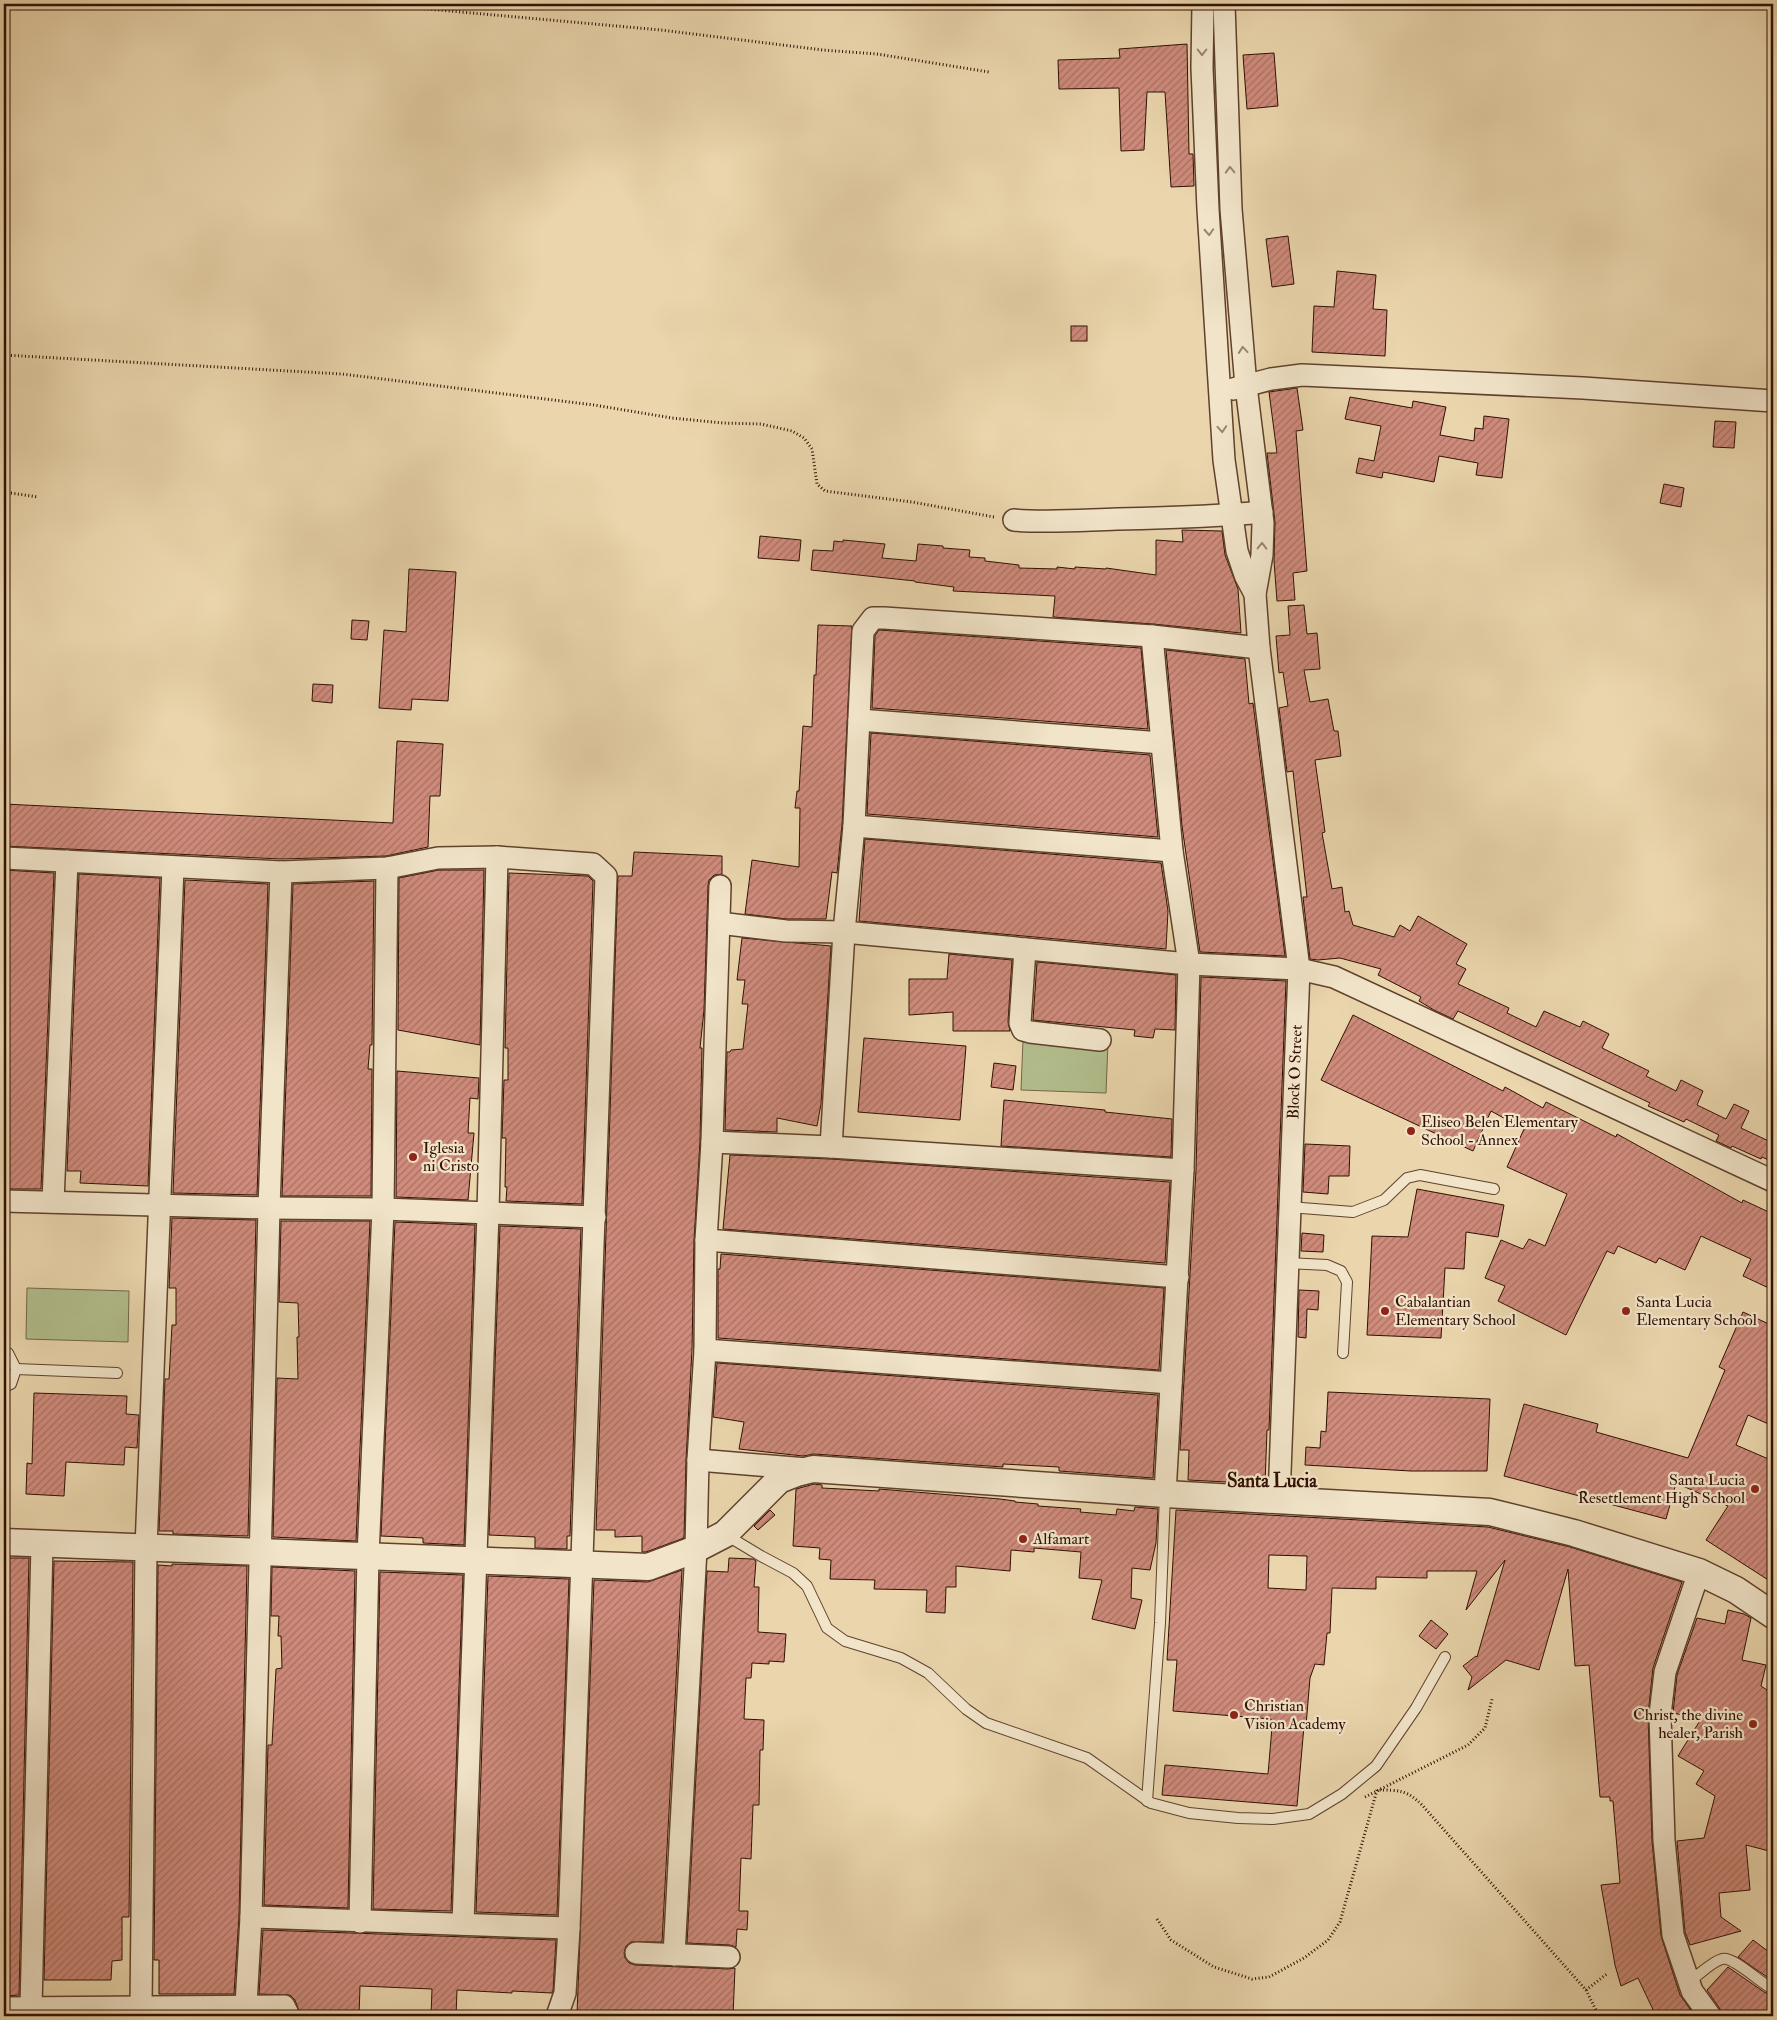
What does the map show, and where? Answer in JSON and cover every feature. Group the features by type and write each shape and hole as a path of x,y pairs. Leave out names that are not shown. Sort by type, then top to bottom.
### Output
{"street":[{"path":"1203,4 1202,68 1204,128 1224,460 1237,550 1244,575 1255,594"},
{"path":"1224,4 1231,210 1246,386 1262,512 1262,555 1255,594"},
{"path":"1204,128 1228,127"},
{"path":"1208,209 1231,210"},
{"path":"1219,392 1283,376 1312,375 1583,388 1773,401"},
{"path":"1014,520 1061,521 1231,515 1262,512"},
{"name":"Block O Street","path":"1255,594 1259,648 1299,969 1279,1499"},
{"path":"831,1148 844,932 854,826 863,631 873,618 1152,636 1259,648"},
{"path":"1152,636 1172,851 1189,964 1183,1170 1165,1494"},
{"path":"859,720 1162,744"},
{"path":"854,826 1172,851"},
{"path":"463,1924 488,1213 497,857"},
{"path":"4,858 281,872 387,868 438,858 497,857 594,864 606,876 569,1928 565,1993 557,2016"},
{"path":"54,1202 67,860"},
{"path":"142,2006 146,1548 173,867"},
{"path":"360,1922 368,1556 384,1209 387,868"},
{"path":"246,2005 251,1917 269,1208 281,872"},
{"path":"674,1955 705,1350 706,1240 712,1142 720,886"},
{"path":"719,923 786,931 844,932 1189,964 1299,969 1334,977 1773,1181"},
{"path":"1024,949 1020,1023 1023,1030 1100,1040"},
{"path":"712,1142 1183,1170"},
{"path":"4,1200 269,1208 384,1209 595,1217"},
{"path":"706,1240 1178,1277"},
{"path":"705,1350 1171,1384"},
{"path":"698,1460 1165,1494 1490,1512 1574,1532 1699,1572 1736,1590 1773,1615"},
{"path":"4,1542 648,1567 725,1534 779,1480 797,1472 813,1469"},
{"path":"30,2008 42,1544"},
{"path":"1699,1572 1665,1672 1660,1716 1664,1840 1673,1934 1692,1991 1710,2016"},
{"path":"251,1917 569,1928"},
{"path":"636,1953 729,1957"},
{"path":"4,2008 284,2006 289,2016"}],"lane":[{"path":"1289,1207 1353,1212 1384,1200 1407,1178 1420,1175 1494,1188"},
{"path":"1287,1263 1327,1265 1341,1271 1347,1282 1343,1353"},
{"path":"4,1351 8,1353 16,1369 11,1384 4,1387"},
{"path":"16,1369 117,1373"},
{"path":"1147,1801 1160,1623 1165,1494"},
{"path":"725,1534 793,1573 807,1586 827,1628 845,1642 901,1658 928,1673 966,1709 986,1723 1087,1758 1147,1801 1189,1813 1238,1818 1274,1819 1308,1814 1342,1794 1376,1766 1416,1708 1445,1657"},
{"path":"1689,1982 1722,1959 1730,1959 1766,1986 1773,1989"}],"path":[{"path":"372,4 661,30 822,50 876,54 989,72"},
{"path":"4,355 342,374 594,405 672,418 723,423 761,424 792,431 804,438 812,449 817,484 825,491 903,500 1014,520"},
{"path":"4,492 38,497"},
{"path":"1359,1800 1468,1745 1485,1728 1492,1699"},
{"path":"1157,1919 1171,1940 1214,1967 1252,1979 1269,1977 1304,1958 1328,1940 1340,1922 1377,1790"},
{"path":"1377,1790 1397,1790 1411,1794 1586,1990 1599,2016"},
{"path":"1586,1990 1608,1973"}],"green space":[{"path":"1023,1040 1108,1043 1106,1093 1021,1090"},
{"path":"27,1288 129,1291 128,1342 26,1339"}],"building":[{"path":"1187,44 1189,154 1193,154 1194,186 1171,187 1165,92 1147,92 1144,150 1121,151 1119,88 1059,89 1058,60 1120,58 1119,49"},
{"path":"1274,53 1278,106 1247,109 1243,55"},
{"path":"1288,236 1294,284 1272,287 1266,239"},
{"path":"1337,271 1376,275 1373,309 1387,310 1385,356 1312,352 1314,306 1334,307"},
{"path":"1071,326 1087,326 1087,341 1071,341"},
{"path":"1297,388 1303,430 1296,431 1307,571 1293,573 1295,600 1277,601 1274,561 1275,522 1267,453 1277,453 1269,392"},
{"path":"1350,397 1412,408 1413,401 1446,407 1440,435 1474,441 1475,428 1483,429 1484,416 1509,419 1502,478 1476,475 1478,463 1439,456 1434,482 1383,472 1382,478 1356,473 1359,458 1374,461 1381,426 1345,419"},
{"path":"1715,421 1736,422 1734,448 1713,447"},
{"path":"1664,484 1684,488 1681,507 1660,503"},
{"path":"1182,530 1222,531 1225,555 1238,589 1241,633 1153,624 1053,617 1055,596 953,591 954,587 915,581 811,570 813,550 833,551 834,541 843,542 843,540 885,544 882,558 916,561 918,544 970,550 969,557 985,558 985,561 1019,565 1019,568 1106,568 1156,575 1156,540 1183,542"},
{"path":"760,536 801,540 799,561 758,558"},
{"path":"409,569 456,572 448,701 412,699 411,710 379,708 384,630 406,632"},
{"path":"1304,605 1307,634 1317,633 1320,669 1304,670 1310,702 1328,699 1334,731 1338,731 1341,756 1315,760 1325,832 1322,833 1332,889 1342,887 1345,912 1349,911 1353,925 1394,937 1400,925 1410,931 1418,916 1467,944 1456,964 1466,969 1458,984 1509,1008 1507,1013 1536,1027 1544,1011 1580,1027 1583,1021 1609,1034 1602,1048 1649,1071 1646,1076 1676,1091 1681,1080 1703,1091 1697,1105 1726,1119 1734,1104 1749,1111 1741,1128 1773,1143 1773,1162 1716,1141 1719,1135 1686,1119 1684,1122 1648,1106 1650,1103 1458,1011 1453,1019 1434,1010 1419,1001 1421,997 1378,975 1381,969 1340,958 1310,959 1303,897 1307,897 1293,771 1287,772 1279,708 1288,706 1283,672 1279,673 1276,636 1290,635 1288,606"},
{"path":"352,620 369,621 367,640 351,639"},
{"path":"818,625 852,626 842,825 837,873 832,872 826,919 787,919 745,914 752,860 799,867 800,808 795,808 797,791 799,791 803,726 812,727"},
{"path":"879,630 1141,648 1148,729 872,708 875,636"},
{"path":"1166,650 1245,659 1249,704 1253,703 1285,956 1200,952 1182,826"},
{"path":"313,684 333,685 332,703 312,701"},
{"path":"871,733 1150,755 1158,837 867,814"},
{"path":"397,741 443,744 440,796 430,796 428,847 386,856 281,859 4,846 4,804 393,823"},
{"path":"865,839 1161,863 1168,911 1166,949 859,921"},
{"path":"634,852 722,856 722,874 714,875 709,880 708,886 704,1010 700,1048 702,1048 700,1141 694,1240 692,1350 684,1538 646,1552 642,1552 642,1536 615,1537 615,1530 596,1530 618,876 632,876"},
{"path":"4,870 54,873 41,1189 4,1189"},
{"path":"439,870 484,870 480,1045 398,1030 399,878"},
{"path":"509,873 588,876 593,881 582,1204 506,1201 506,1138 502,1138 504,1080 508,1080 508,1048 505,1048"},
{"path":"79,874 160,878 148,1186 80,1183 81,1171 67,1171"},
{"path":"185,880 268,884 257,1195 173,1193"},
{"path":"374,881 372,1045 370,1045 368,1069 372,1069 371,1196 282,1196 293,884"},
{"path":"742,938 831,946 821,1104 817,1126 777,1118 777,1132 725,1130 727,1052 743,1049 748,1004 742,1004 745,980 737,980"},
{"path":"949,954 1012,960 1008,1022 1010,1031 953,1031 953,1012 909,1015 909,979 947,979"},
{"path":"1037,962 1176,975 1175,1030 1155,1029 1153,1038 1134,1036 1135,1030 1033,1020"},
{"path":"1201,977 1286,981 1269,1430 1267,1430 1265,1484 1188,1480 1189,1450 1180,1450 1196,1170"},
{"path":"1353,1015 1503,1091 1505,1087 1543,1108 1546,1102 1616,1137 1617,1134 1742,1203 1743,1200 1773,1214 1773,1290 1743,1276 1751,1259 1701,1236 1685,1270 1659,1258 1656,1263 1618,1246 1614,1254 1607,1251 1566,1335 1498,1301 1505,1286 1485,1278 1501,1240 1523,1249 1529,1239 1545,1246 1567,1194 1507,1167 1524,1129 1491,1111 1473,1151 1321,1080"},
{"path":"864,1038 966,1046 960,1120 858,1112"},
{"path":"994,1063 1016,1066 1013,1090 991,1087"},
{"path":"397,1071 479,1078 478,1099 470,1098 468,1133 474,1133 468,1200 396,1197"},
{"path":"1004,1100 1172,1119 1171,1157 1001,1146"},
{"path":"1305,1144 1350,1146 1349,1176 1329,1176 1328,1194 1303,1192"},
{"path":"730,1155 830,1159 1170,1182 1165,1263 723,1229"},
{"path":"1417,1189 1504,1205 1498,1237 1466,1232 1464,1269 1445,1268 1441,1338 1367,1335 1372,1236 1408,1237"},
{"path":"172,1218 256,1220 248,1536 173,1534 173,1531 159,1531 165,1379 169,1379 172,1325 176,1325 176,1288 169,1288"},
{"path":"281,1221 370,1221 356,1541 273,1537 277,1378 298,1379 298,1303 279,1302"},
{"path":"395,1222 475,1225 464,1545 423,1543 423,1538 381,1536"},
{"path":"500,1226 581,1229 570,1536 567,1536 567,1549 535,1548 535,1537 489,1535"},
{"path":"1302,1233 1324,1235 1323,1252 1301,1251"},
{"path":"721,1254 1164,1288 1159,1370 718,1338 718,1269 720,1269"},
{"path":"1299,1290 1319,1291 1318,1310 1307,1309 1306,1338 1298,1337"},
{"path":"1743,1312 1773,1326 1773,1426 1748,1415 1736,1445 1773,1461 1773,1583 1706,1540 1728,1506 1676,1483 1666,1519 1504,1476 1524,1404 1598,1424 1596,1432 1688,1458 1725,1370 1719,1367"},
{"path":"717,1363 1158,1395 1153,1478 1059,1471 1059,1467 1003,1464 1003,1467 814,1454 803,1456 739,1449 744,1422 713,1417"},
{"path":"1328,1392 1490,1399 1487,1471 1411,1471 1305,1465 1306,1447 1320,1448 1321,1431 1326,1432"},
{"path":"34,1393 127,1396 126,1414 139,1415 137,1448 125,1447 124,1465 66,1462 64,1496 26,1494 27,1463 32,1464"},
{"path":"814,1484 822,1485 822,1488 879,1491 879,1489 1000,1499 1038,1504 1038,1506 1081,1509 1080,1512 1116,1515 1117,1509 1134,1511 1135,1507 1158,1509 1156,1543 1150,1570 1132,1568 1131,1598 1142,1600 1135,1629 1092,1619 1102,1580 1079,1578 1081,1552 1034,1548 1034,1552 1011,1550 1010,1571 956,1566 956,1587 946,1587 945,1613 926,1612 927,1590 874,1589 875,1580 830,1579 831,1560 819,1559 820,1548 793,1546 796,1489"},
{"path":"770,1510 775,1515 758,1530 754,1526"},
{"path":"1176,1510 1488,1527 1570,1547 1682,1582 1653,1668 1648,1715 1652,1841 1661,1936 1680,1995 1695,2016 1656,2016 1638,1978 1621,1986 1615,1965 1601,1885 1620,1883 1613,1801 1610,1801 1610,1797 1600,1797 1589,1665 1575,1666 1568,1569 1539,1670 1506,1660 1468,1690 1472,1677 1463,1666 1477,1657 1505,1560 1466,1610 1477,1571 1427,1571 1427,1578 1376,1577 1376,1589 1332,1588 1330,1633 1327,1633 1324,1665 1315,1664 1310,1678 1297,1806 1162,1795 1165,1765 1268,1774 1272,1727 1271,1719 1173,1711 1177,1660 1167,1660","holes":["1269,1555 1307,1556 1306,1590 1268,1588"]},
{"path":"4,1558 29,1558 19,1995 4,1996"},
{"path":"729,1558 753,1559 756,1561 754,1587 759,1587 758,1632 786,1634 784,1662 769,1661 769,1664 752,1663 751,1678 746,1678 744,1719 764,1720 763,1750 760,1750 759,1805 753,1805 751,1859 741,1858 739,1911 748,1911 747,1930 737,1929 736,1947 730,1945 687,1943 707,1571 728,1572"},
{"path":"54,1561 133,1562 129,1917 122,1917 122,1960 112,1961 111,1980 44,1980"},
{"path":"172,1564 247,1566 239,1916 234,1994 159,1994 159,1960 154,1960 158,1565 172,1566"},
{"path":"272,1567 355,1571 348,1908 264,1905 268,1745 272,1745 276,1669 282,1668 281,1636 278,1636 279,1616 271,1616"},
{"path":"682,1570 662,1942 631,1942 626,1946 624,1953 629,1963 635,1965 735,1968 733,2016 577,2014 594,1580 648,1582"},
{"path":"380,1572 463,1575 451,1911 373,1909"},
{"path":"488,1576 569,1579 557,1915 476,1912"},
{"path":"1728,1610 1751,1618 1742,1660 1766,1665 1761,1686 1773,1694 1773,1852 1746,1845 1750,1890 1719,1893 1721,1917 1741,1931 1690,1945 1685,1932 1677,1841 1704,1838 1715,1796 1696,1784 1704,1771 1678,1756 1701,1719 1673,1713 1677,1675 1697,1618 1725,1624"},
{"path":"1431,1620 1448,1634 1436,1649 1419,1636"},
{"path":"263,1930 556,1940 553,1991 552,1993 512,1991 512,1993 457,1990 456,2016 431,2016 432,1989 360,1986 359,2016 301,2016 295,2000 290,1995 259,1994"},
{"path":"1753,1940 1773,1955 1773,1981 1738,1957"},
{"path":"1728,1967 1764,1992 1773,1996 1773,2006 1764,2016 1722,2016 1720,2009 1707,1990"}],"place":[{"name":"Eliseo Belen Elementary School - Annex","path":"1411,1131"},
{"name":"Iglesia ni Cristo","path":"413,1157"},
{"name":"Cabalantian Elementary School","path":"1385,1311"},
{"name":"Santa Lucia Elementary School","path":"1626,1311"},
{"name":"Santa Lucia Resettlement High School","path":"1755,1489"},
{"name":"Alfamart","path":"1023,1539"},
{"name":"Christian Vision Academy","path":"1234,1715"},
{"name":"Christ, the divine healer, Parish","path":"1753,1724"}],"district":[{"name":"Santa Lucia","path":"1272,1481"}]}
